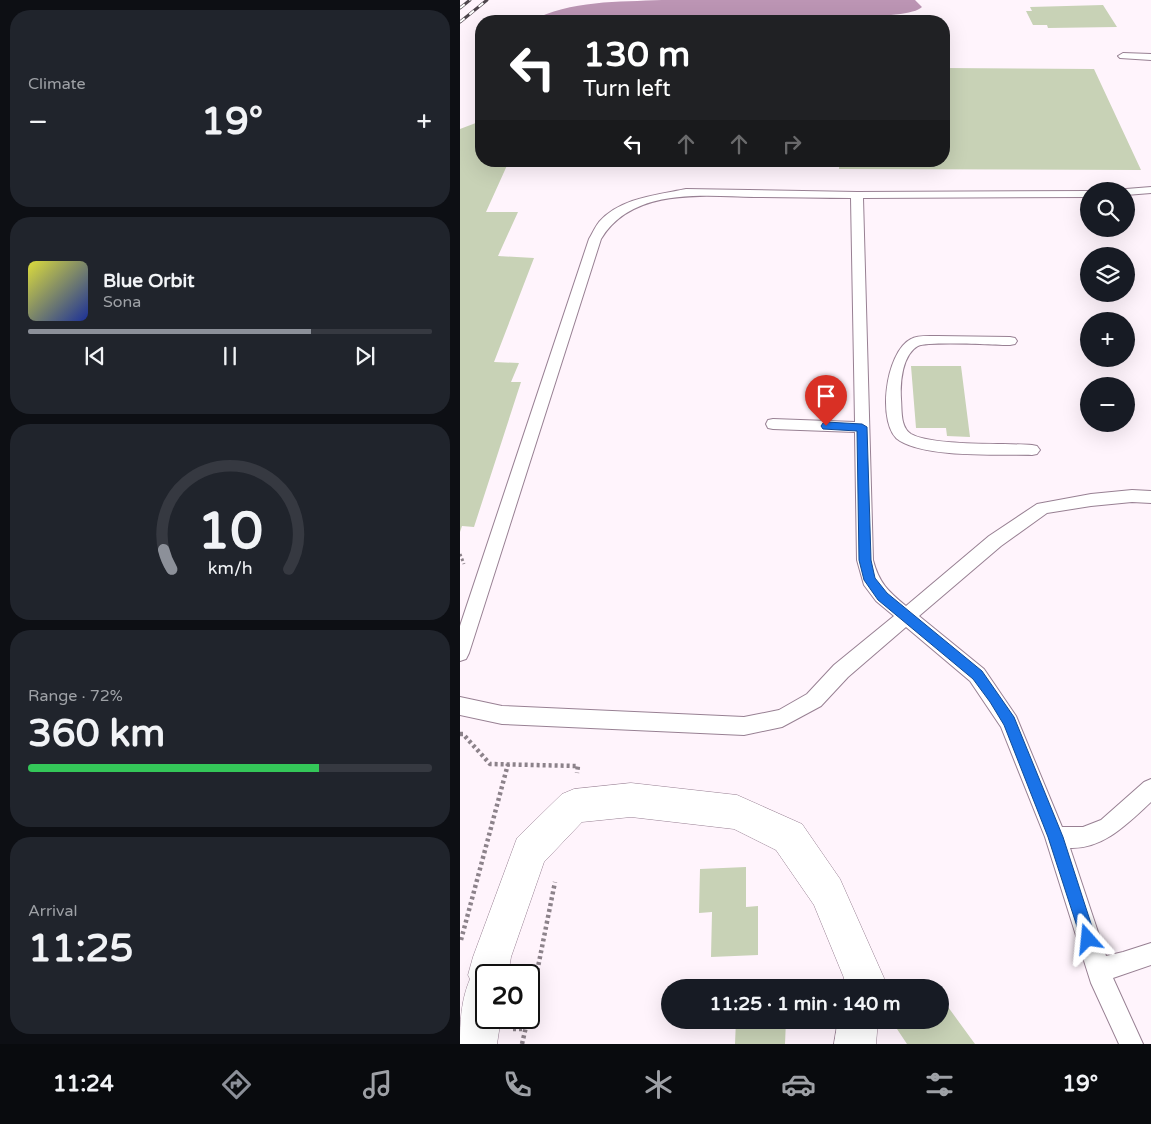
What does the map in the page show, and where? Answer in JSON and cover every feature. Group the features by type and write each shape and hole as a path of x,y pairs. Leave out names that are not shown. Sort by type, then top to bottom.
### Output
{"street":[{"path":"490,964 530,851 574,806 631,800 737,812 789,837 828,892 864,979"},
{"path":"476,1044 479,1029"},
{"path":"854,1044 856,1029"}],"lane":[{"path":"1123,56 1151,57"},
{"path":"1135,191 1151,190"},
{"path":"460,653 595,239 604,224 621,211 640,202 686,192 857,195 1080,194"},
{"path":"857,195 865,560 870,580 882,596 977,675 1009,722 1056,837 1098,969 1131,1044"},
{"path":"1010,340 938,340 915,342 905,350 898,364 893,386 896,426 904,436 916,443 941,448 1032,450"},
{"path":"773,424 862,427"},
{"path":"460,706 502,715 744,726 782,718 814,700 841,671 995,541 1044,508 1116,498 1151,497"},
{"path":"1056,837 1083,838 1108,827 1151,789"},
{"path":"1098,969 1123,964 1151,954"}],"path":[{"path":"460,734 463,734 490,764 508,764 460,944"},
{"path":"522,1044 525,1029"}],"shaded area":[{"path":"662,0 915,0 922,7 912,12 896,15 544,15 562,9 612,2"}],"building":[{"path":"1103,5 1117,27 1048,28 1047,25 1033,25 1026,11 1032,11 1030,7"},
{"path":"950,68 1094,69 1141,170 839,169 839,167 950,167"},
{"path":"475,123 475,167 506,167 486,212 518,212 498,256 534,258 494,362 519,363 511,382 521,382 474,527 462,526 460,532 460,129"},
{"path":"911,366 961,366 970,437 947,436 946,428 916,428"},
{"path":"746,867 746,907 758,906 758,955 711,957 712,912 699,913 700,869"},
{"path":"949,1008 975,1044 907,1044 897,1029 949,1029"},
{"path":"736,1029 786,1029 785,1044 735,1044"}],"railway":[{"path":"460,8 470,0"},
{"path":"460,22 487,0"}],"route":[{"path":"826,426 862,427 865,560 870,580 882,596 977,675 1009,722 1056,837 1088,939"}]}
